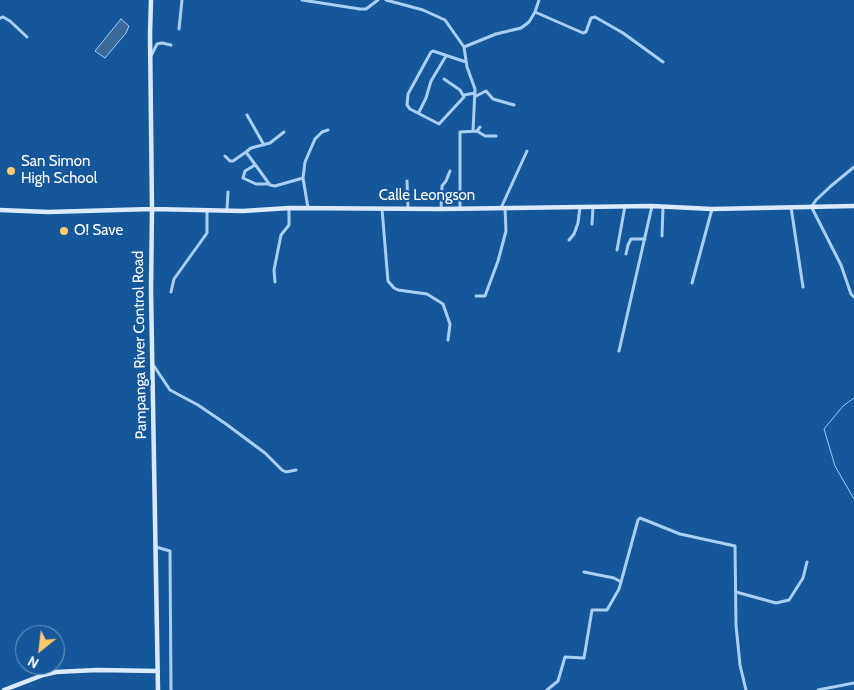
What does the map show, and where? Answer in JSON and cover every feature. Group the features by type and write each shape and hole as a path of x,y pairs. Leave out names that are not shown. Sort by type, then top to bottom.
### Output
{"main road":[{"name":"Pampanga River Control Road","path":"151,0 151,290 154,366 158,690"},
{"name":"Calle Leongson","path":"0,210 48,212 152,209 243,211 289,208 460,209 594,206 663,206 712,209 854,206"},
{"path":"4,690 56,672 97,670 158,672"}],"street":[{"path":"179,29 182,0"},
{"path":"302,0 366,9 378,0"},
{"path":"386,0 423,10 445,20 464,47 475,95 475,131"},
{"path":"464,47 496,34 521,28 529,22 535,12 538,0"},
{"path":"535,12 583,33 586,32 591,18 595,17 623,33 663,62"},
{"path":"0,18 3,17 10,21 28,37"},
{"path":"150,56 156,44 171,45"},
{"path":"464,95 463,100 439,124 407,105 408,94 431,52 433,51 466,62"},
{"path":"418,112 429,92 431,81 446,56"},
{"path":"444,79 464,95"},
{"path":"464,95 475,95 486,90 493,99 514,105"},
{"path":"247,115 264,145"},
{"path":"475,131 480,126"},
{"path":"308,208 303,178 305,162 311,145 317,136 328,130"},
{"path":"460,209 460,132 475,131 485,136 496,136"},
{"path":"225,156 233,161 251,148 270,143 284,132"},
{"path":"476,296 483,297 486,294 506,231 503,208 526,151"},
{"path":"246,152 269,184"},
{"path":"255,164 245,171 243,178 256,184 275,186 303,178"},
{"path":"854,167 831,186 812,206 841,265 851,294 854,297"},
{"path":"441,209 442,186 450,171"},
{"path":"407,181 408,209"},
{"path":"227,210 228,192"},
{"path":"592,224 594,206"},
{"path":"617,250 625,206"},
{"path":"619,351 652,206"},
{"path":"662,236 663,206"},
{"path":"791,206 803,287"},
{"path":"569,240 576,229 580,207"},
{"path":"276,282 274,270 281,235 289,225 289,208"},
{"path":"382,209 388,281 398,290 427,294 443,304 450,324 448,340"},
{"path":"692,283 712,209"},
{"path":"171,292 174,279 207,233 207,211"},
{"path":"626,254 631,239 645,239"},
{"path":"154,366 170,390 226,424 265,453 282,470 286,472 296,470"},
{"path":"547,690 558,681 565,657 584,658 592,610 607,610 619,589 638,520 643,518 680,534 709,542 734,546 738,652 746,690"},
{"path":"156,547 170,551 171,690"},
{"path":"736,592 776,602 789,600 803,578 807,562"},
{"path":"584,572 614,578 621,582"},
{"path":"818,690 854,683"}],"water":[{"path":"121,19 129,26 126,33 105,58 95,51"}],"waterway":[{"path":"854,398 843,406 824,429 835,466 854,499"}],"place":[{"name":"San Simon High School","path":"11,171"},
{"name":"O! Save","path":"64,231"}]}
